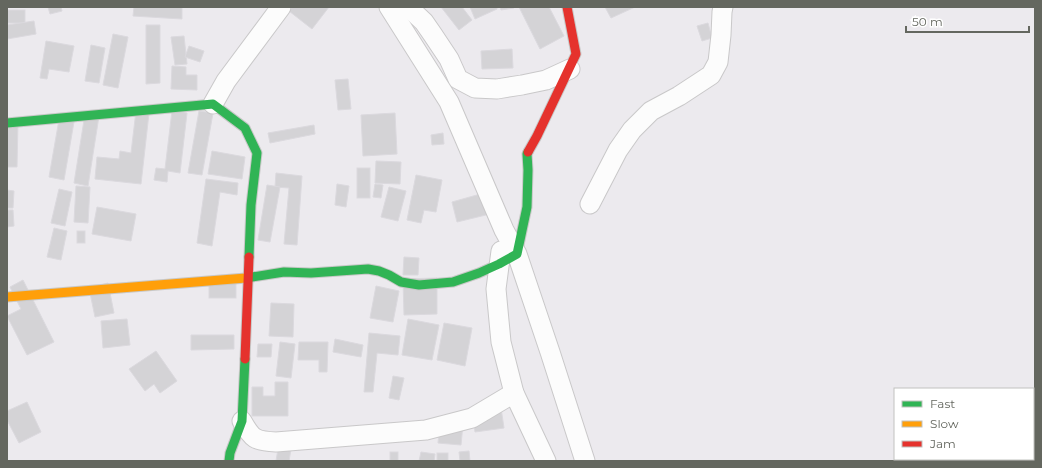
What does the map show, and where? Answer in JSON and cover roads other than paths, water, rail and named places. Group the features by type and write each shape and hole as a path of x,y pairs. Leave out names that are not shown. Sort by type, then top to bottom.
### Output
{"street":[{"path":"213,104 226,82 281,7"},
{"path":"389,7 449,102 504,230 517,254 585,461"},
{"path":"408,7 424,22 449,59 458,79 475,88 497,90 522,86 546,80 570,69"},
{"path":"7,297 248,278 284,272 311,273 368,269 379,270 401,282 419,285 453,282 499,264 517,254 527,207 527,154 538,136 550,107 570,69 576,54 567,7"},
{"path":"590,204 618,150 632,130 651,111 679,96 711,75 718,62 723,7"},
{"path":"7,122 213,104 245,128 257,153 251,205 242,421 230,453 229,461"},
{"path":"504,230 496,289 501,342 514,393 546,461"},
{"path":"242,421 249,434 262,442 426,430 472,418 514,393"}]}
